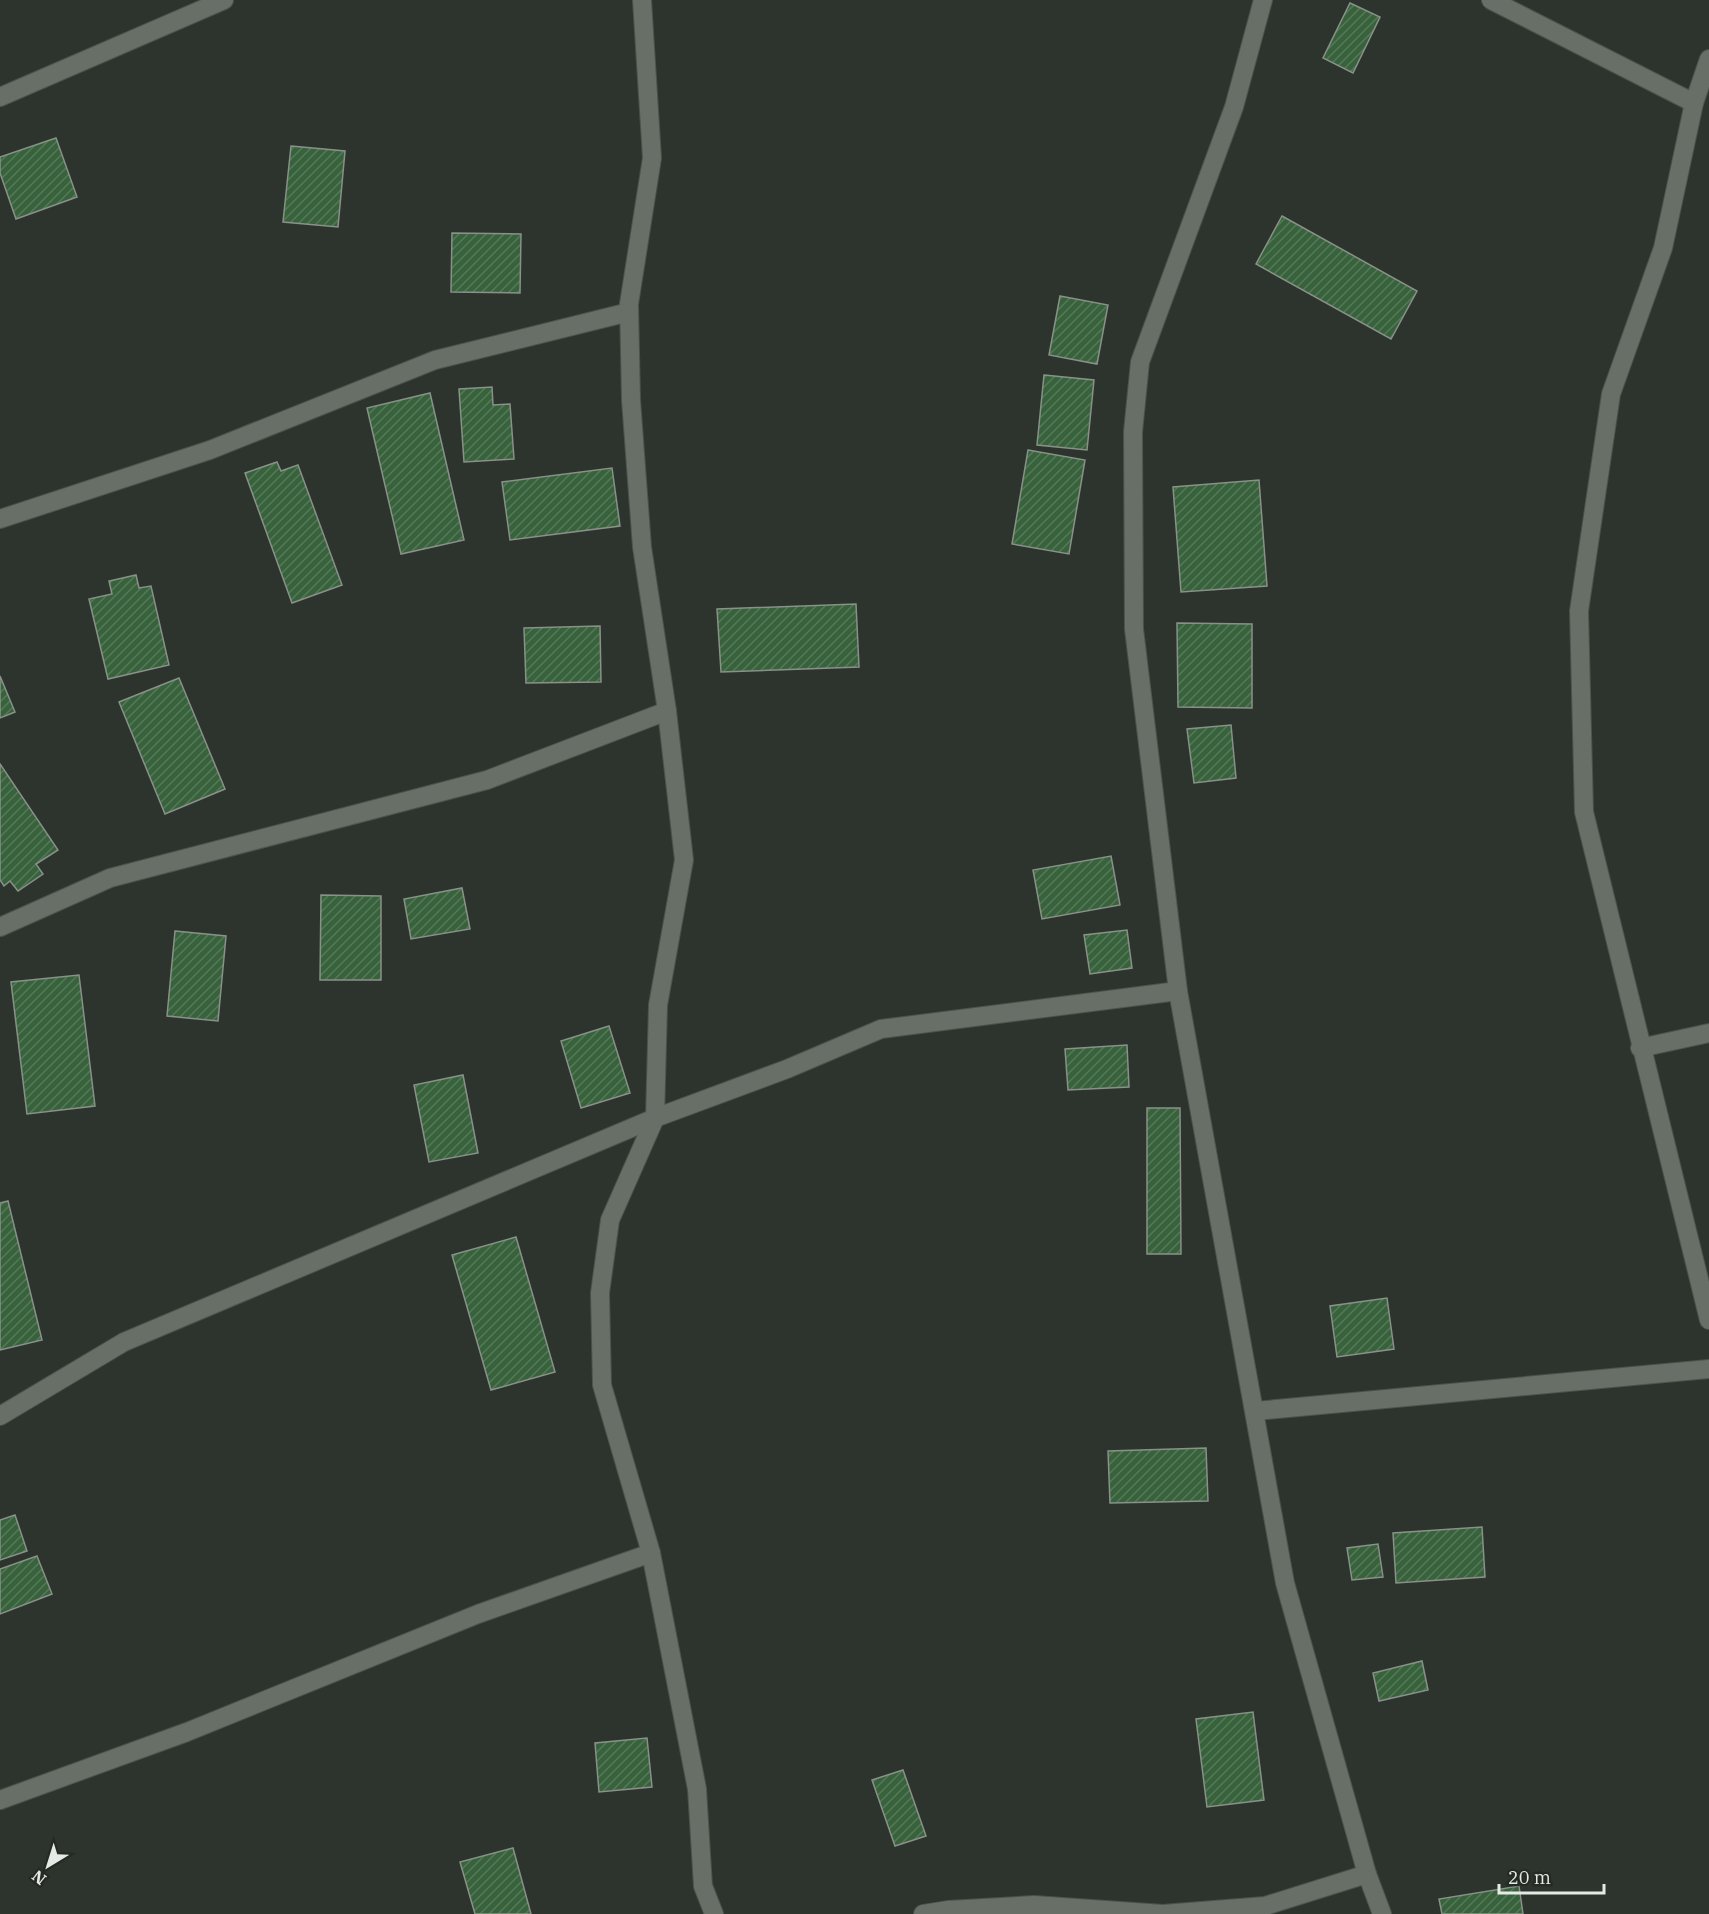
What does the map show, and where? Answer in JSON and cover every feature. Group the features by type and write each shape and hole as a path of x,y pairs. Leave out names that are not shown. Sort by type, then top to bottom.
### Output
{"street":[{"path":"0,98 224,0"},
{"path":"642,0 652,158 629,312 631,400 642,547 667,711 684,860 658,1005 655,1118 610,1220 600,1293 602,1384 651,1553 697,1789 703,1886 714,1914"},
{"path":"1263,0 1234,107 1140,362 1133,432 1134,629 1178,991 1285,1583 1367,1874 1382,1914"},
{"path":"1491,0 1694,103"},
{"path":"1709,59 1694,103 1664,248 1611,394 1580,611 1584,812 1640,1048 1709,1320"},
{"path":"0,519 210,450 435,360 629,312"},
{"path":"0,927 110,878 487,780 667,711"},
{"path":"0,1416 124,1342 655,1118 787,1069 881,1029 1178,991"},
{"path":"1640,1048 1709,1033"},
{"path":"1255,1411 1709,1369"},
{"path":"0,1800 187,1732 478,1614 651,1553"},
{"path":"923,1914 948,1910 1034,1905 1163,1914 1265,1905 1367,1874"}],"building":[{"path":"1350,3 1380,17 1353,73 1323,58"},
{"path":"56,138 77,197 16,219 0,173 0,157"},
{"path":"291,146 345,151 338,227 283,222"},
{"path":"1282,216 1417,291 1391,339 1256,264"},
{"path":"452,233 521,234 520,293 451,292"},
{"path":"1060,296 1108,305 1097,364 1049,355"},
{"path":"1044,375 1094,380 1087,450 1037,445"},
{"path":"492,387 493,405 510,404 514,459 464,462 459,389"},
{"path":"430,393 464,540 401,554 367,408"},
{"path":"1028,450 1085,460 1069,554 1012,544"},
{"path":"277,462 281,471 298,465 342,585 292,603 245,473"},
{"path":"612,468 620,526 510,540 502,482"},
{"path":"1259,480 1267,586 1181,592 1173,487"},
{"path":"136,575 139,588 151,586 169,665 108,679 89,599 112,594 109,581"},
{"path":"856,604 859,667 721,672 717,609"},
{"path":"1177,623 1252,624 1252,708 1178,707"},
{"path":"600,626 601,682 526,683 524,628"},
{"path":"0,676 15,712 0,718"},
{"path":"179,678 225,789 165,814 119,702"},
{"path":"1231,725 1236,778 1194,783 1187,729"},
{"path":"0,764 58,850 36,864 43,874 18,891 10,881 4,886 0,880"},
{"path":"1111,856 1120,905 1042,919 1033,870"},
{"path":"462,888 470,929 411,939 404,899"},
{"path":"321,895 381,896 381,980 320,980"},
{"path":"1127,930 1132,968 1090,974 1084,935"},
{"path":"175,931 226,936 218,1021 167,1016"},
{"path":"79,975 95,1106 27,1114 11,982"},
{"path":"609,1026 630,1093 581,1108 561,1041"},
{"path":"1127,1045 1129,1087 1068,1090 1065,1049"},
{"path":"463,1075 478,1153 429,1162 414,1085"},
{"path":"1147,1108 1180,1108 1181,1254 1147,1254"},
{"path":"8,1201 42,1340 0,1350 0,1203"},
{"path":"516,1237 555,1372 491,1390 452,1255"},
{"path":"1387,1298 1394,1349 1337,1357 1330,1306"},
{"path":"1206,1448 1208,1501 1110,1503 1108,1451"},
{"path":"15,1515 27,1551 0,1560 0,1520"},
{"path":"1482,1527 1485,1577 1396,1583 1393,1533"},
{"path":"1378,1544 1383,1577 1352,1580 1347,1548"},
{"path":"37,1556 52,1594 0,1614 0,1569"},
{"path":"1422,1661 1428,1690 1379,1701 1373,1673"},
{"path":"1253,1712 1264,1800 1207,1807 1196,1719"},
{"path":"647,1738 652,1787 599,1792 595,1743"},
{"path":"903,1770 926,1836 895,1846 872,1780"},
{"path":"513,1848 531,1914 475,1914 460,1862"},
{"path":"1519,1886 1523,1914 1442,1914 1439,1899"}]}
